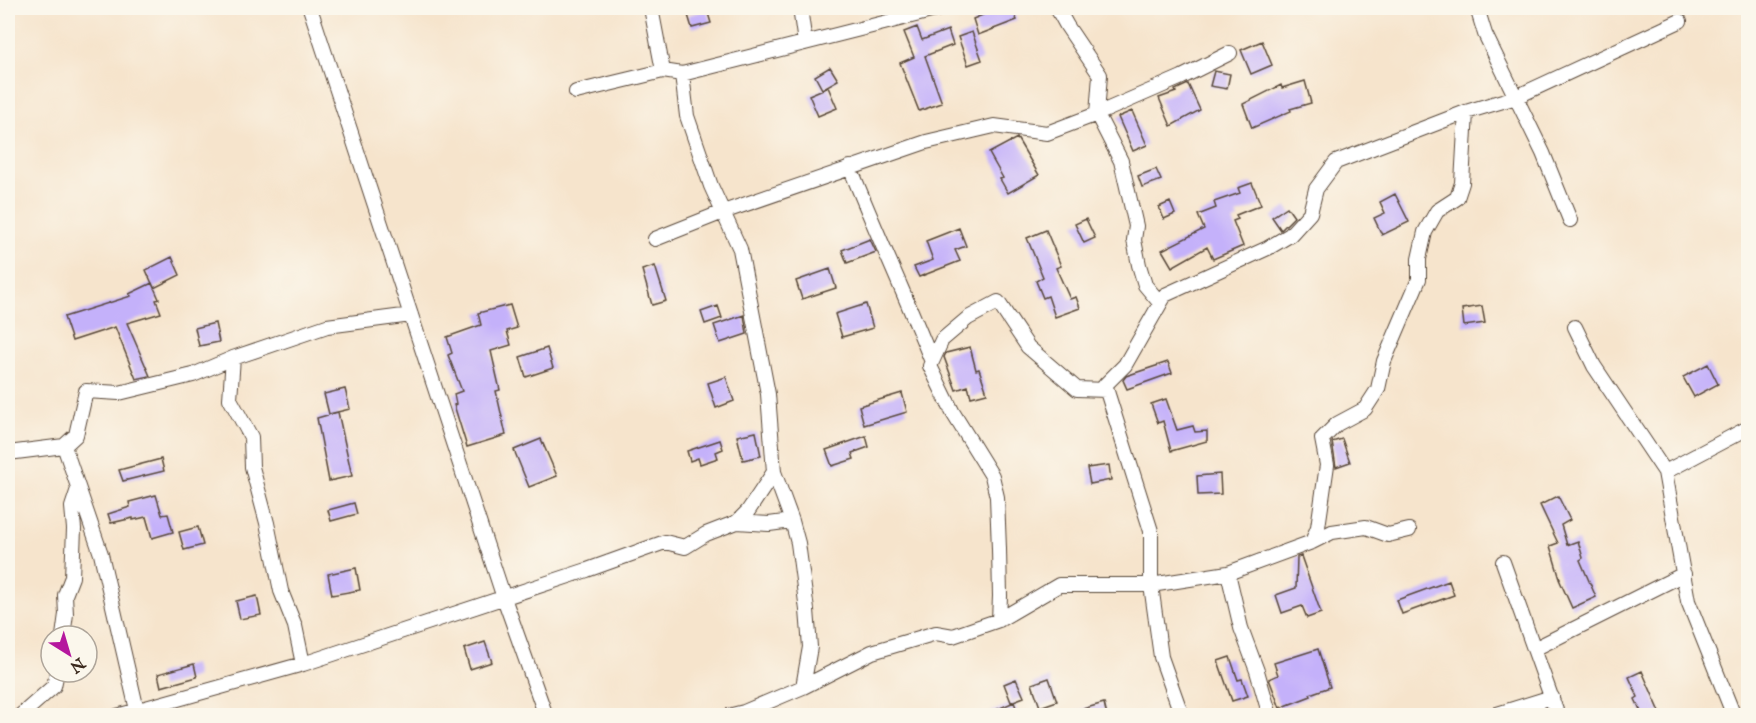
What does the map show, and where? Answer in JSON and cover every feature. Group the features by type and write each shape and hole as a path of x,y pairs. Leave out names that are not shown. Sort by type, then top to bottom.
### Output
{"street":[{"path":"310,8 504,598 546,716"},
{"path":"651,8 663,72"},
{"path":"800,8 805,43"},
{"path":"576,92 663,72 682,74 943,8"},
{"path":"1057,8 1100,75 1097,114 1121,161 1136,226 1134,240 1139,265 1146,285 1160,303"},
{"path":"1477,8 1485,34 1543,153 1570,220"},
{"path":"1182,716 1161,657 1151,585 1151,531 1105,385 1125,365 1165,295 1290,236 1310,213 1316,189 1336,162 1466,112 1516,97 1680,21"},
{"path":"655,239 723,212 926,142 993,126 1047,133 1182,77 1230,53"},
{"path":"682,74 687,116 711,186 740,249 768,394 774,472 798,543 810,647 803,687"},
{"path":"1312,542 1318,526 1327,465 1322,439 1337,424 1365,409 1378,389 1384,361 1419,279 1419,259 1425,232 1437,211 1457,198 1462,183 1466,112"},
{"path":"850,167 873,226 907,297 932,362"},
{"path":"999,620 997,497 992,476 953,413 930,366 942,340 968,318 998,302 1028,347 1077,389 1107,390"},
{"path":"8,453 64,446 76,435 86,392 119,393 193,375 233,358 327,326 411,315"},
{"path":"1575,327 1594,366 1665,472 1688,601 1734,716"},
{"path":"233,358 230,399 251,438 252,467 282,591 295,626 303,664"},
{"path":"1665,472 1749,428"},
{"path":"64,446 101,554 137,710"},
{"path":"117,716 303,664 587,570 664,542 685,547 706,534 737,522 748,511 774,472"},
{"path":"65,624 65,596 72,577 74,529 72,507 78,489"},
{"path":"737,522 769,524 792,521"},
{"path":"728,716 744,712 803,687 872,652 936,633 952,636 999,620 1059,585 1151,585 1228,573 1312,542 1332,532 1366,527 1388,536 1409,530"},
{"path":"1503,562 1558,716"},
{"path":"1228,573 1240,628 1257,671 1270,716"},
{"path":"1534,649 1684,574"},
{"path":"20,716 54,684"},
{"path":"1491,716 1552,697"},
{"path":"1739,716 1749,711"}],"building":[{"path":"1010,8 1017,20 978,35 973,19 997,9 998,12"},
{"path":"707,10 711,23 692,28 688,15"},
{"path":"917,27 922,40 948,30 953,45 925,56 942,103 919,111 900,63 914,57 904,32"},
{"path":"972,32 982,60 968,65 958,37"},
{"path":"1262,41 1272,65 1251,74 1241,50"},
{"path":"830,67 838,80 822,89 815,76"},
{"path":"1214,71 1230,74 1227,89 1210,86"},
{"path":"1305,81 1311,103 1290,109 1291,111 1252,128 1243,104 1281,85 1282,88"},
{"path":"1188,84 1200,110 1171,126 1159,98 1176,92 1175,90"},
{"path":"828,87 837,108 818,116 809,95"},
{"path":"1132,111 1147,145 1133,151 1118,117"},
{"path":"1017,138 1039,175 1008,193 1000,179 1003,178 989,153"},
{"path":"1156,169 1161,180 1142,187 1138,176"},
{"path":"1252,183 1261,205 1236,215 1238,219 1233,221 1243,246 1213,259 1207,247 1172,267 1162,250 1204,229 1198,215 1216,208 1214,202 1240,193 1238,188"},
{"path":"1395,194 1409,222 1382,235 1374,218 1385,213 1380,202"},
{"path":"1170,202 1175,214 1164,219 1159,207"},
{"path":"1287,207 1294,217 1281,230 1272,217"},
{"path":"1086,219 1095,238 1084,243 1075,224"},
{"path":"959,228 966,246 955,250 960,261 919,277 914,267 933,260 926,241"},
{"path":"1046,230 1061,266 1056,268 1070,299 1076,297 1080,308 1055,317 1048,296 1043,298 1036,281 1043,277 1027,238"},
{"path":"870,239 876,252 847,263 842,250"},
{"path":"172,257 180,275 154,288 146,270"},
{"path":"655,266 666,301 652,305 642,270"},
{"path":"830,269 836,288 802,299 796,281"},
{"path":"152,283 159,299 156,300 161,313 127,323 150,376 136,379 115,327 72,341 64,317 131,296 129,294"},
{"path":"866,304 873,328 842,337 835,314"},
{"path":"510,305 517,328 507,331 511,345 491,351 500,390 496,391 506,435 467,447 454,405 456,404 454,394 462,391 448,355 452,353 447,337 481,325 478,313"},
{"path":"718,306 722,318 705,324 701,312"},
{"path":"1482,306 1485,323 1464,326 1462,309"},
{"path":"744,315 747,334 720,343 714,325"},
{"path":"215,323 219,342 199,346 195,328"},
{"path":"970,347 976,370 979,369 987,393 971,397 968,386 956,390 944,357 946,353"},
{"path":"547,348 553,368 526,377 520,357"},
{"path":"1168,362 1172,373 1127,389 1123,380 1126,376"},
{"path":"1708,364 1718,384 1694,397 1683,377"},
{"path":"726,377 734,401 716,408 708,383"},
{"path":"345,389 350,409 329,414 324,394"},
{"path":"902,393 907,412 864,425 859,406"},
{"path":"1166,399 1177,430 1193,426 1195,432 1207,431 1207,441 1171,451 1163,421 1158,423 1151,404"},
{"path":"338,412 352,476 329,481 317,418"},
{"path":"756,432 761,456 743,460 737,436"},
{"path":"866,436 869,447 852,453 854,459 832,466 826,450"},
{"path":"541,439 557,476 529,487 514,450"},
{"path":"1342,439 1350,462 1336,467 1332,442"},
{"path":"720,440 723,449 716,452 718,458 700,464 698,458 690,461 687,451"},
{"path":"161,459 164,471 123,481 119,470"},
{"path":"1109,465 1111,480 1090,484 1087,468"},
{"path":"1220,474 1221,494 1198,495 1197,476"},
{"path":"156,495 162,515 168,514 173,532 152,538 146,517 111,523 108,514 130,507 129,502"},
{"path":"1558,496 1570,520 1561,525 1567,545 1578,541 1583,558 1580,560 1596,597 1572,608 1559,579 1550,546 1558,543 1540,505"},
{"path":"354,503 357,514 331,521 328,510"},
{"path":"198,527 203,545 184,550 179,532"},
{"path":"1301,556 1321,613 1307,618 1302,606 1282,613 1276,595 1296,588 1297,557"},
{"path":"356,568 360,590 332,595 328,574"},
{"path":"1449,581 1454,595 1402,614 1397,600"},
{"path":"257,596 261,615 240,619 236,601"},
{"path":"485,642 492,662 470,669 464,649"},
{"path":"1318,649 1330,687 1280,708 1269,679 1278,675 1274,663"},
{"path":"1230,657 1238,680 1242,679 1248,696 1232,701 1218,661"},
{"path":"194,664 197,677 161,687 158,674"},
{"path":"1642,671 1660,712 1652,716 1643,716 1629,677"},
{"path":"1049,678 1057,701 1040,707 1032,684"},
{"path":"1016,679 1024,697 1011,702 1004,684"},
{"path":"1014,702 1018,713 1012,716 982,716"},
{"path":"1104,703 1107,716 1073,716 1072,712"}]}
